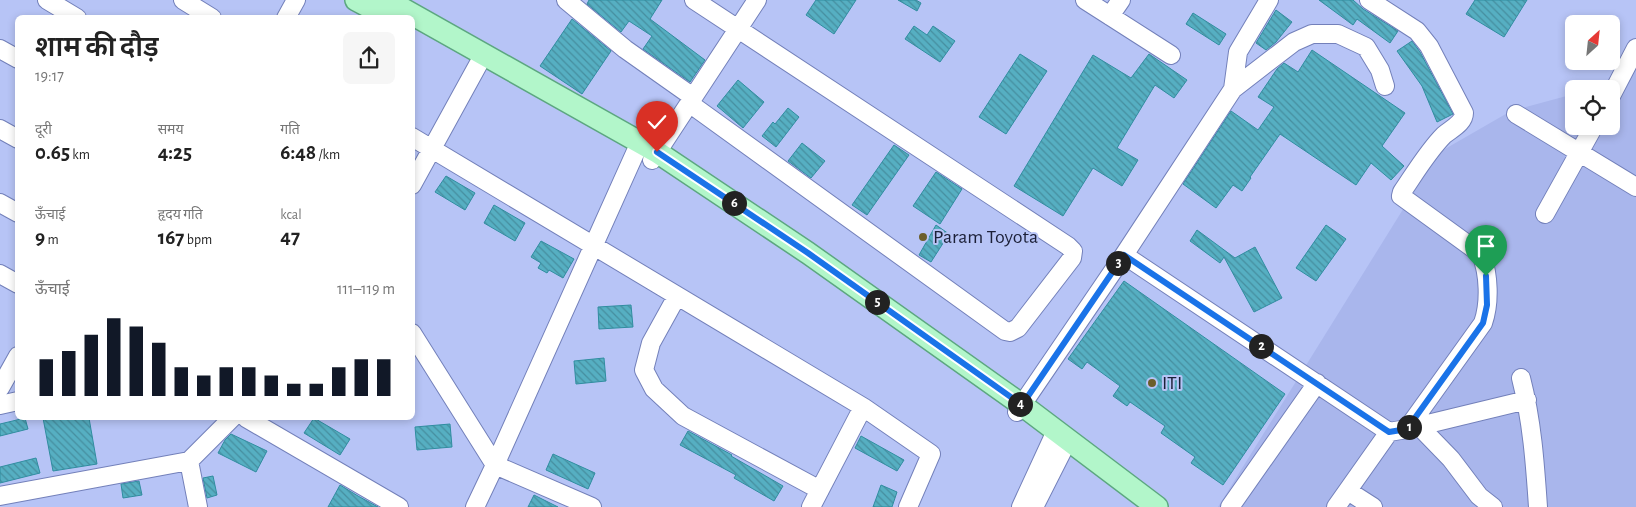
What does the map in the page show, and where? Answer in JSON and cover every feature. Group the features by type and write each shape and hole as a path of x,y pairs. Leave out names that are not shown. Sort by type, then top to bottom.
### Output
{"main road":[{"path":"356,0 384,15"},
{"path":"387,0 412,15"},
{"path":"415,17 648,154 804,258 1157,507"},
{"path":"415,30 480,63 648,154"},
{"path":"1060,438 1144,507"}],"street":[{"path":"47,0 72,15"},
{"path":"183,0 207,15"},
{"path":"288,15 296,0"},
{"path":"566,0 691,100 1006,331 1010,332 1018,328 1072,258 1073,251 694,0"},
{"path":"475,507 592,245 648,154 691,100 758,0"},
{"path":"1085,0 1171,56"},
{"path":"1110,16 1121,0"},
{"path":"1234,89 1238,52 1269,0"},
{"path":"1369,0 1417,31 1423,37 1464,113 1463,120 1443,136 1401,196 1481,254 1486,265 1487,305 1483,323 1413,427"},
{"path":"1020,409 1234,89 1294,42 1312,34 1338,34 1366,47 1380,70 1385,86"},
{"path":"1619,80 1636,48"},
{"path":"0,49 15,57"},
{"path":"415,180 480,63"},
{"path":"1516,114 1636,187"},
{"path":"0,129 15,137"},
{"path":"1545,214 1589,135"},
{"path":"415,139 863,407 932,454 908,507"},
{"path":"0,203 15,211"},
{"path":"1124,255 1389,432"},
{"path":"0,274 15,282"},
{"path":"677,296 651,343 644,370 654,389 683,416 820,490"},
{"path":"415,338 495,465 592,507"},
{"path":"0,388 15,361"},
{"path":"1521,378 1534,445 1538,507"},
{"path":"1230,507 1317,383"},
{"path":"1336,507 1389,432 1526,400"},
{"path":"0,405 15,402"},
{"path":"811,507 863,407"},
{"path":"0,496 189,461 230,420"},
{"path":"249,420 399,507"},
{"path":"1413,427 1451,459 1479,496 1493,507"},
{"path":"1021,507 1060,438"},
{"path":"1034,507 1060,438"},
{"path":"189,461 198,507"},
{"path":"1348,491 1374,507"}],"shaded area":[{"path":"1636,54 1636,507 1218,507 1438,153 1511,111 1565,96 1565,135 1620,135 1620,81"}],"building":[{"path":"589,0 662,0 650,19 705,60 690,82 643,49 652,36 629,21 621,32 587,4"},
{"path":"816,0 856,0 834,34 806,15"},
{"path":"898,0 916,0 921,3 917,11"},
{"path":"1319,0 1353,0 1363,9 1398,31 1390,43 1357,19 1353,25"},
{"path":"1475,0 1527,0 1504,37 1466,14"},
{"path":"1276,10 1292,22 1276,42 1266,50 1256,43"},
{"path":"1193,13 1226,34 1219,45 1186,24"},
{"path":"572,19 611,51 582,94 540,66"},
{"path":"914,26 927,35 933,26 955,41 940,62 905,39"},
{"path":"1412,41 1420,52 1453,114 1437,122 1422,86 1397,51"},
{"path":"1312,50 1405,113 1382,146 1404,166 1391,180 1371,163 1356,185 1280,134 1242,191 1233,185 1216,208 1183,184 1231,111 1258,130 1274,107 1258,97 1277,69 1284,63 1298,72"},
{"path":"1020,54 1047,71 1006,134 979,117"},
{"path":"1149,54 1187,80 1174,98 1155,85 1117,148 1138,160 1122,186 1093,168 1063,216 1014,186 1093,55 1131,78"},
{"path":"738,80 764,102 743,128 717,106"},
{"path":"788,108 799,117 776,147 762,136"},
{"path":"802,143 825,161 811,178 788,161"},
{"path":"894,145 909,155 867,215 852,205"},
{"path":"936,172 962,189 940,224 913,206"},
{"path":"446,176 475,193 465,210 435,192"},
{"path":"494,205 525,223 515,241 484,223"},
{"path":"936,225 949,234 931,262 919,255"},
{"path":"1326,225 1346,239 1316,281 1296,268"},
{"path":"1197,230 1235,258 1255,247 1282,298 1254,312 1224,257 1220,263 1190,241"},
{"path":"541,241 574,259 563,278 549,270 547,273 538,268 541,263 531,257"},
{"path":"1124,281 1285,394 1223,485 1191,463 1195,457 1161,433 1165,426 1130,402 1127,406 1113,396 1120,386 1087,362 1082,369 1068,359"},
{"path":"631,305 633,327 599,329 598,307"},
{"path":"604,358 606,381 576,384 574,361"},
{"path":"26,420 28,429 0,436 0,424"},
{"path":"43,420 89,420 97,464 53,471"},
{"path":"313,420 317,420 350,439 340,455 304,433"},
{"path":"450,424 452,447 417,450 415,427"},
{"path":"688,431 783,486 774,501 734,478 736,475 680,445"},
{"path":"231,434 267,451 256,472 218,453 225,440"},
{"path":"861,436 904,460 897,471 855,448"},
{"path":"553,454 595,473 588,489 546,470"},
{"path":"36,458 40,473 0,483 0,467"},
{"path":"213,476 217,495 207,498 203,478"},
{"path":"139,481 142,495 123,498 121,484"},
{"path":"340,485 358,496 378,507 328,507"},
{"path":"881,485 897,492 892,507 873,507"},
{"path":"534,495 558,507 528,507"}],"place":[{"name":"Param Toyota","path":"923,237"},
{"name":"ITI","path":"1152,383"}],"route":[{"path":"657,152 808,253 987,382 1022,405 1124,255 1389,432 1407,429 1483,323 1487,305 1486,276"}]}
